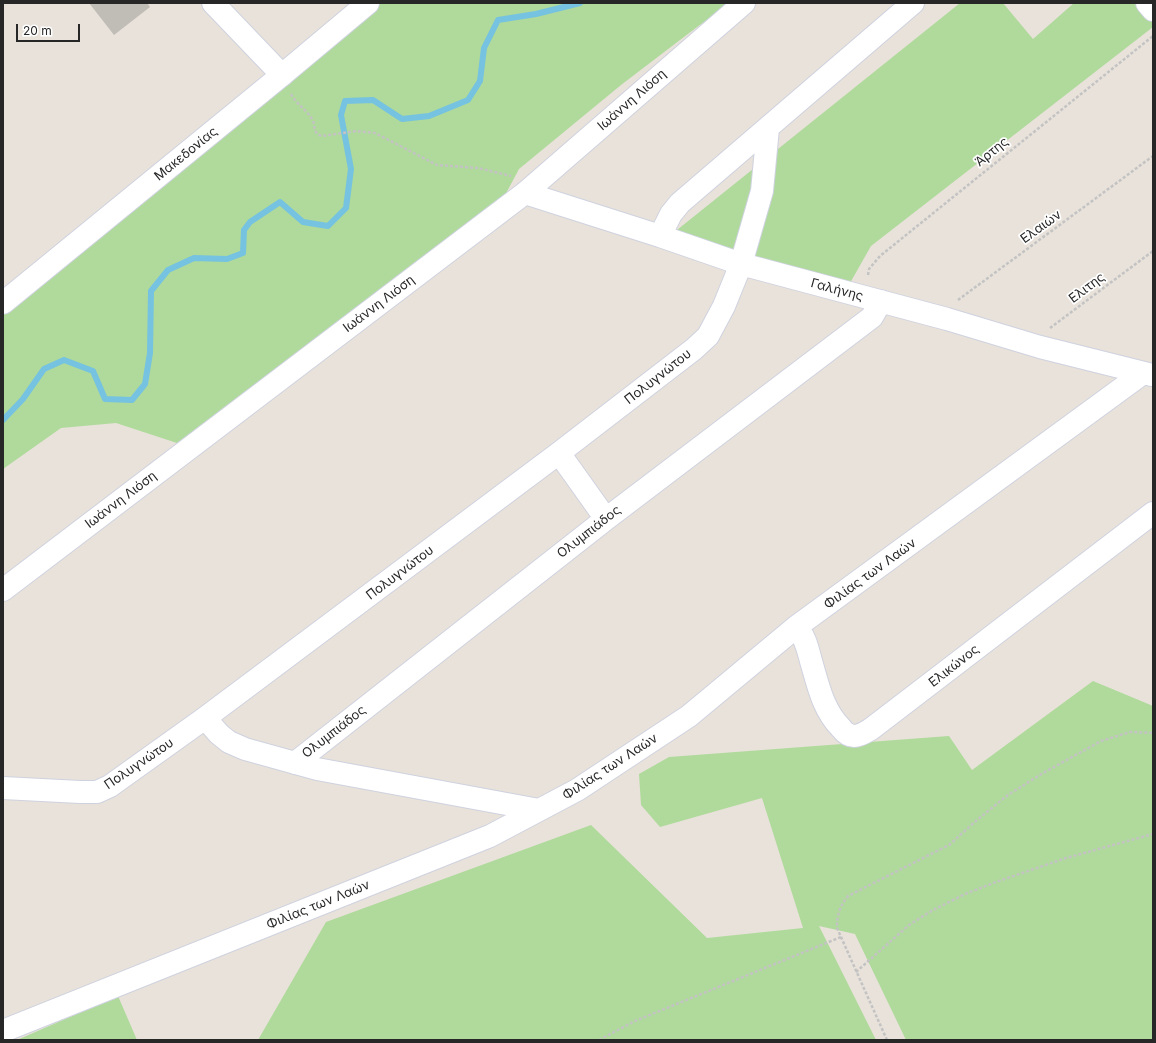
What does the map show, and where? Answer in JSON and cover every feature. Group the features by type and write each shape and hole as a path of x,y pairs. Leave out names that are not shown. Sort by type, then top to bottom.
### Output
{"street":[{"path":"213,3 282,75"},
{"name":"Μακεδονίας","path":"3,303 368,3"},
{"name":"Ιωάννη Λιόση","path":"3,590 525,193 744,3"},
{"path":"660,236 671,214 680,203 913,3"},
{"path":"1147,3 1153,10"},
{"name":"Πολυγνώτου","path":"3,788 97,792 110,786 206,718 559,453 694,349 708,336 724,306 741,264 762,190 768,128"},
{"name":"Γαλήνης","path":"525,193 660,236 741,264 947,319 1040,348 1148,374"},
{"name":"Ολυμπιάδος","path":"295,763 606,519 872,317 871,299"},
{"name":"Φιλίας των Λαών","path":"3,1031 483,839 577,790 689,716 796,628 1148,374"},
{"path":"559,453 606,519"},
{"name":"Ελικώνος","path":"796,628 800,630 806,642 819,692 829,712 844,731 853,736 860,735 871,729 1153,513"},
{"path":"206,718 219,734 229,742 245,749 317,770 539,810"}],"path":[{"name":"Άρτης","path":"871,299 869,269 880,256 1153,36"},
{"path":"282,75 294,99 313,120 314,130 318,135 322,136 356,131 375,133 437,165 478,168 513,176 525,193"},
{"name":"Ελαιών","path":"947,319 956,302 1153,156"},
{"name":"Ελιτης","path":"1040,348 1046,331 1153,251"},
{"path":"887,1040 837,928 837,916 840,906 848,896 949,845 1008,795 1043,773 1101,741 1130,732 1153,732"},
{"path":"856,972 909,925 933,910 965,894 1066,858 1153,834"},
{"path":"599,1040 635,1021 841,937"}],"green space":[{"path":"379,3 731,3 621,85 519,169 503,199 177,443 116,423 61,428 3,469 3,315"},
{"path":"960,3 1003,3 1033,39 1074,3 1138,3 1153,21 1153,27 871,246 850,283 672,234"},
{"path":"1093,681 1153,706 1153,1040 906,1040 855,934 819,926 876,1040 258,1040 326,922 591,825 707,938 803,928 762,798 660,827 641,805 639,774 669,757 949,736 972,770"},
{"path":"118,996 137,1040 17,1040"}],"building":[{"path":"89,3 147,3 150,7 114,35"}],"waterway":[{"path":"3,420 23,399 44,369 64,360 93,371 105,399 132,400 145,384 150,353 151,291 168,270 194,258 227,259 243,253 244,230 250,222 280,202 303,222 328,226 346,208 351,169 341,115 345,101 373,100 402,119 429,116 468,100 480,81 484,48 498,20 536,14 580,3"}]}
